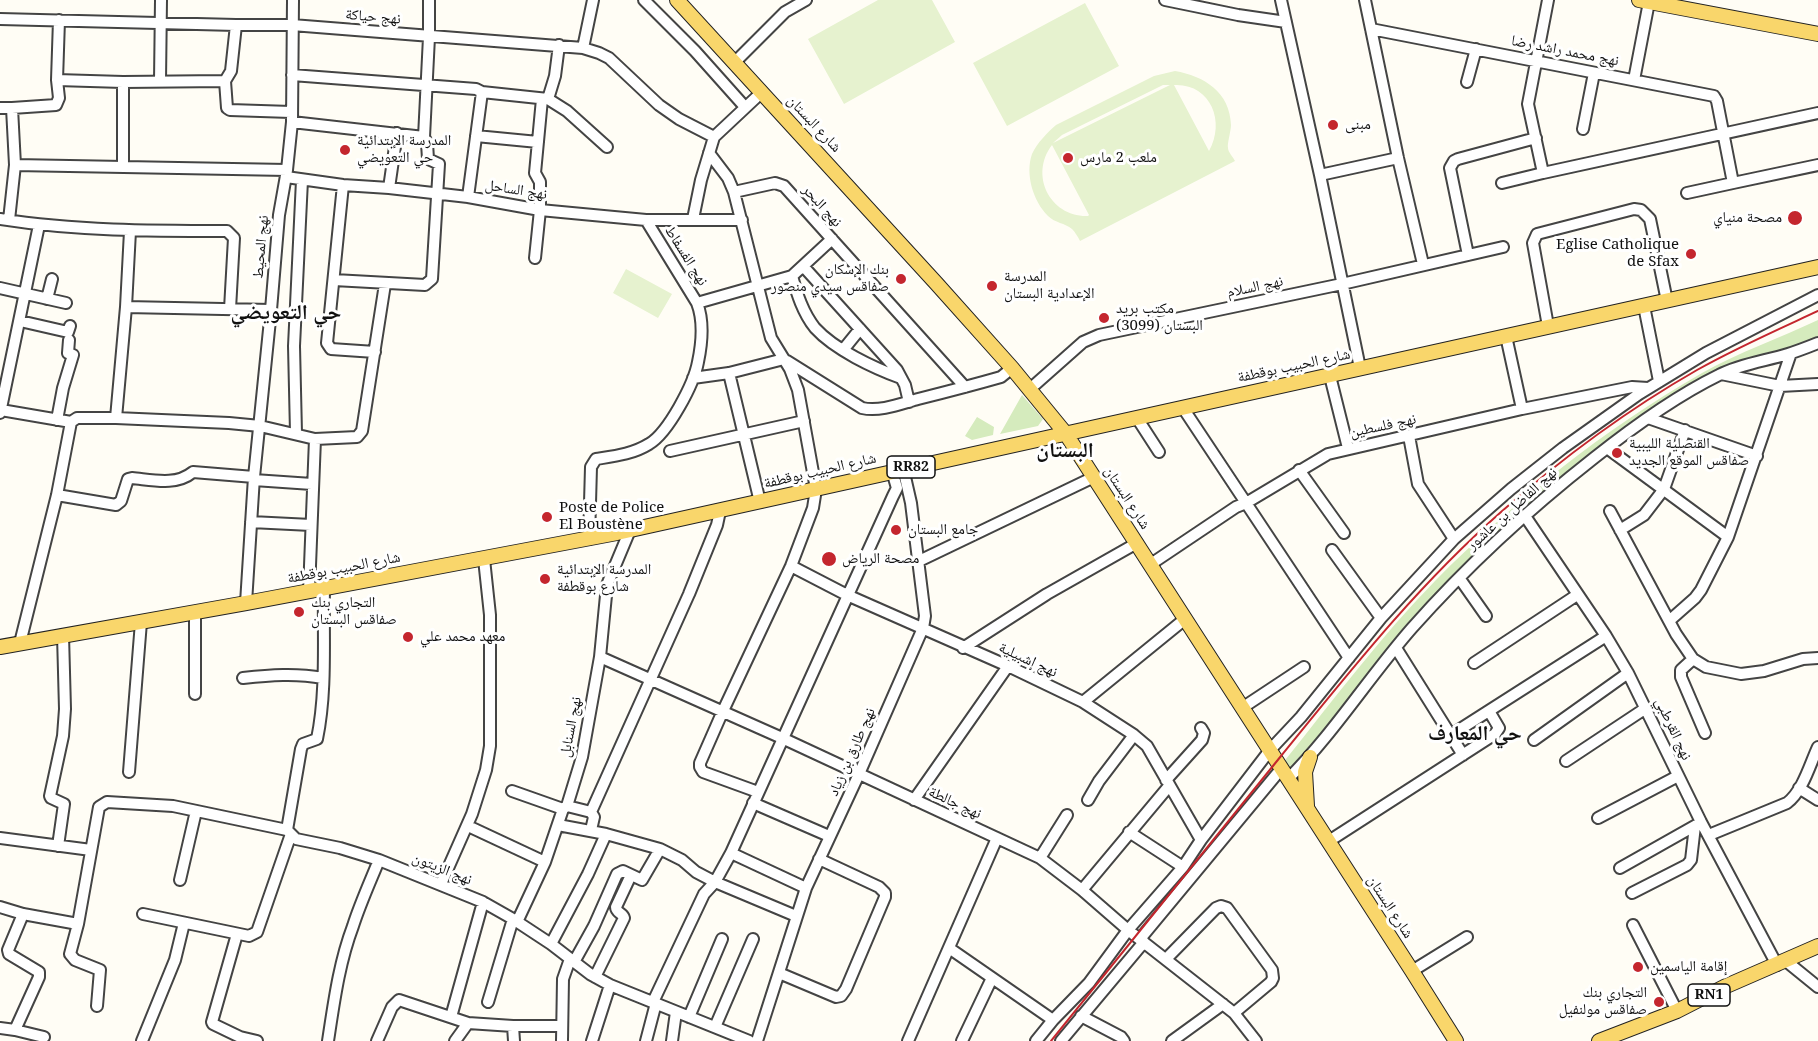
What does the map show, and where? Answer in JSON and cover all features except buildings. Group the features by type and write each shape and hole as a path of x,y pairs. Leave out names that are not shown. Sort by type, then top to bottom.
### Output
{"main road":[{"name":"شارع البستان","path":"677,0 936,282 1030,389 1066,434 1456,1041"},
{"path":"1644,1 1818,34"},
{"name":"شارع الحبيب بوقطفة","path":"0,647 589,539 1818,267"},
{"path":"1307,808 1305,772 1310,757"},
{"name":"RN1","path":"1599,1041 1677,1011 1724,987 1818,946"}],"street":[{"path":"160,0 160,81"},
{"name":"نهج المحيط","path":"246,603 254,479 279,215 287,173 291,117 292,0"},
{"path":"334,280 425,285 432,279 439,164 428,159 427,143 424,137 429,0"},
{"path":"583,48 593,0"},
{"path":"644,0 695,51 745,107"},
{"path":"734,63 785,12 806,0"},
{"path":"1165,0 1286,22"},
{"path":"1281,0 1360,368"},
{"path":"1365,0 1423,264"},
{"path":"1543,173 1528,104 1548,0"},
{"path":"1634,80 1644,1"},
{"name":"نهج حياكة","path":"0,19 292,25 583,48 599,52 609,58 659,105 678,119 714,137"},
{"path":"0,108 56,105 59,20"},
{"path":"236,25 231,71 225,81 226,106 230,110 424,137"},
{"name":"نهج محمد راشد رضا","path":"1371,28 1714,96 1718,101 1724,134"},
{"path":"695,51 710,37"},
{"path":"534,258 540,210 540,182 535,173 538,142 545,99 555,76 559,45"},
{"path":"1467,82 1476,49"},
{"path":"1583,129 1594,73"},
{"path":"292,75 476,89 482,92 545,99 567,111 607,147"},
{"path":"57,80 225,81"},
{"path":"123,82 123,167"},
{"path":"468,197 482,92"},
{"path":"693,219 701,180 714,137 762,92"},
{"path":"12,108 15,165 4,220 39,225 130,231 227,231 234,238 230,309"},
{"path":"1502,183 1818,113"},
{"path":"389,188 397,133"},
{"path":"1724,134 1734,183"},
{"path":"476,136 538,142"},
{"path":"1468,255 1451,165 1458,159 1536,138"},
{"path":"709,153 728,178 734,192 771,338 790,369 798,390 816,489 813,508 791,566 700,763 703,772 758,792"},
{"path":"1320,175 1398,158"},
{"name":"نهج الساحل","path":"15,165 287,173 303,180 468,197 540,210 646,220 742,220"},
{"path":"1687,193 1818,165"},
{"path":"296,433 294,345 303,180"},
{"name":"نهج البحر","path":"734,192 779,183 784,186 965,387"},
{"path":"343,185 327,343 331,349 375,352"},
{"path":"1548,326 1533,243 1537,234 1634,209 1641,210 1650,219 1667,301"},
{"name":"نهج الفسفاط","path":"589,539 591,467 596,459 633,453 651,443 672,419 698,364 701,336 700,312 697,303 646,220"},
{"path":"39,225 20,321 3,382 0,411 71,422 77,418 194,420 260,426 315,439 357,437 362,431 385,284"},
{"path":"116,418 130,231"},
{"path":"697,303 792,276 832,239"},
{"name":"نهج السلام","path":"1030,389 1083,342 1091,338 1503,247"},
{"path":"803,266 902,378 909,402"},
{"path":"792,276 800,304 815,328 843,350 883,371 902,378"},
{"path":"47,299 52,279"},
{"path":"0,288 66,303"},
{"path":"1036,1041 1089,983 1128,930 1183,867 1270,750 1301,717 1381,618 1454,539 1537,468 1648,388 1706,353 1818,295"},
{"path":"1644,306 1659,381"},
{"path":"126,307 271,310"},
{"path":"20,321 68,332 70,326"},
{"path":"843,350 860,328"},
{"path":"1506,336 1522,409"},
{"path":"57,420 63,388 73,355 68,353 69,340"},
{"name":"نهج الفاضل بن عاشور","path":"1060,1041 1142,940 1285,774 1310,757 1396,648 1442,595 1488,549 1562,483 1648,418 1720,374 1818,343"},
{"path":"1669,621 1701,590 1728,537 1791,353"},
{"path":"693,378 729,373 784,359 862,408 875,410 1001,377 1012,368"},
{"path":"729,373 760,502"},
{"path":"1720,374 1780,386 1818,384"},
{"path":"1330,376 1348,448"},
{"path":"798,390 803,380 814,379"},
{"name":"نهج فلسطين","path":"1151,564 1236,507 1328,454 1522,409 1632,387 1648,388"},
{"path":"1183,408 1349,658"},
{"path":"1137,418 1159,452"},
{"path":"1648,418 1757,456"},
{"path":"670,451 804,421"},
{"path":"20,643 57,495 71,422"},
{"path":"1620,530 1644,515 1664,489 1685,430"},
{"path":"1409,436 1418,484 1454,539"},
{"path":"309,591 315,439"},
{"path":"1607,448 1728,537"},
{"path":"646,1041 654,1002 704,894 715,882 731,853 897,488 897,470"},
{"name":"نهج طارق بن زياد","path":"757,1041 806,888 923,628 925,616 911,503 897,470"},
{"path":"1299,470 1344,533"},
{"path":"57,495 116,505 120,501 128,479 162,482 184,480 193,472 312,484"},
{"path":"919,561 1094,477"},
{"path":"591,812 689,594 717,525 720,511"},
{"path":"1610,511 1669,621 1693,659 1707,667 1741,674 1764,671 1803,659 1818,658"},
{"name":"نهج القرطبي","path":"1525,516 1606,636 1628,673 1678,776 1698,824 1708,835 1782,963"},
{"path":"251,522 311,525"},
{"name":"نهج السنابل","path":"488,1002 515,920 545,862 582,756 600,657 608,585 630,530"},
{"path":"963,648 1047,594 1137,543"},
{"path":"1332,550 1381,618"},
{"path":"441,884 468,826 486,770 491,736 490,615 484,559"},
{"name":"نهج إشبيلية","path":"791,566 847,595 1008,666 1083,702 1134,735 1148,746 1201,840"},
{"path":"1460,579 1486,616"},
{"path":"143,914 249,936 257,932 289,832 301,749 303,744 317,739 323,678 324,589"},
{"path":"1474,663 1577,594"},
{"path":"195,612 195,694"},
{"path":"1083,702 1185,619"},
{"path":"129,772 141,622"},
{"path":"58,846 64,804 51,798 50,794 64,732 63,635"},
{"path":"1451,735 1606,636"},
{"path":"1396,648 1463,755"},
{"name":"نهج جالطة","path":"600,657 782,738 1040,858 1234,1013 1256,1041"},
{"path":"1693,659 1681,670 1682,677 1705,733"},
{"path":"914,800 1008,666"},
{"path":"1242,708 1304,667"},
{"path":"1534,741 1628,673"},
{"path":"243,678 276,674 323,678"},
{"path":"1566,761 1646,708"},
{"path":"1329,841 1495,734 1499,728 1489,711"},
{"path":"1082,890 1202,740 1204,733 1202,728"},
{"path":"1088,800 1099,781 1134,735"},
{"path":"1708,835 1793,799 1818,747"},
{"path":"1598,818 1678,776"},
{"path":"1799,788 1818,800"},
{"path":"512,791 565,807 591,812 594,817 591,830"},
{"name":"نهج الزيتون","path":"91,850 99,807 107,802 173,806 289,832 296,839 340,848 379,860 483,902 552,944 572,961 610,985 715,1027 730,1038 749,1041"},
{"path":"753,803 829,836"},
{"path":"180,880 196,811"},
{"path":"1040,858 1067,815"},
{"path":"1620,868 1698,824"},
{"path":"1632,893 1687,865 1691,860 1698,824"},
{"path":"558,825 591,830 660,849 682,860 696,872 715,882 796,916"},
{"path":"468,826 545,862"},
{"path":"1130,832 1183,867"},
{"path":"552,944 606,834"},
{"path":"0,838 91,850 78,924 70,954 75,960 100,970 97,1006"},
{"path":"908,1041 997,838"},
{"path":"562,1041 563,979 572,961 594,926 617,874 622,871 642,880 660,849"},
{"path":"731,853 806,888"},
{"path":"779,973 836,997 841,996 885,897 885,893 879,887 819,859"},
{"path":"328,1041 337,982 352,926 379,860"},
{"path":"595,976 624,918 616,907 632,875"},
{"path":"451,1017 483,902"},
{"path":"1166,959 1216,908 1221,906 1227,908 1273,974 1271,982 1234,1013"},
{"path":"0,907 23,914 78,924"},
{"path":"15,1030 39,977 39,972 9,954 8,950 23,914"},
{"path":"142,1041 175,960 184,923"},
{"path":"1633,925 1677,1011"},
{"path":"237,934 212,1020 213,1024 239,1039 257,1041"},
{"path":"1412,971 1467,938"},
{"path":"689,1017 722,939"},
{"path":"715,1027 753,939"},
{"path":"949,948 1053,1020"},
{"path":"1782,963 1818,987"},
{"path":"962,1041 992,978"},
{"path":"592,1041 610,985"},
{"path":"377,1041 392,1007 399,1000 468,1023 562,1026"},
{"path":"1172,1041 1222,1004"},
{"path":"672,1041 676,1012"},
{"path":"1081,1016 1121,1037 1124,1041"},
{"path":"455,1041 468,1023"},
{"path":"513,1026 514,1041"},
{"path":"0,1028 44,1037"}],"green space":[{"path":"878,0 932,0 955,42 844,104 808,39"},
{"path":"1085,3 1119,66 1007,126 973,63"},
{"path":"1175,71 1186,73 1214,88 1226,103 1229,113 1231,125 1228,148 1235,161 1080,241 1072,229 1051,218 1038,203 1029,170 1032,154 1042,138 1056,125 1154,76","holes":["1163,85 1170,85 1053,143 1062,135","1174,85 1197,90 1211,106 1216,128 1209,151","1052,145 1088,216 1063,210 1054,202 1043,181 1045,157"]},
{"path":"626,269 672,294 658,318 613,293"},
{"path":"1818,320 1818,339 1783,352 1657,408 1468,564 1295,769 1285,764 1286,759 1340,691 1415,602 1465,551 1528,495 1595,442 1702,373 1730,358"},
{"path":"1022,395 1043,419 1038,426 1000,434"},
{"path":"977,417 994,427 993,435 972,440 965,436"}],"railway":[{"path":"1051,1041 1359,661 1413,599 1471,540 1547,473 1595,436 1645,402 1712,362 1818,311"}],"place":[{"name":"مبنى","path":"1333,125"},
{"name":"المدرسة الإبتدائية حي التعويضي","path":"345,150"},
{"name":"ملعب 2 مارس","path":"1068,158"},
{"name":"مصحة منياي","path":"1795,218"},
{"name":"Eglise Catholique de Sfax","path":"1691,254"},
{"name":"بنك الإسكان صفاقس سيدي منصور","path":"901,279"},
{"name":"المدرسة الإعدادية البستان","path":"992,286"},
{"name":"مكتب بريد البستان (3099)","path":"1104,318"},
{"name":"القنصلية الليبية صفاقس الموقع الجديد","path":"1617,453"},
{"name":"Poste de Police El Boustène","path":"547,517"},
{"name":"جامع البستان","path":"896,530"},
{"name":"مصحة الرياض","path":"829,559"},
{"name":"المدرسة الإبتدائية شارع بوقطفة","path":"545,579"},
{"name":"التجاري بنك صفاقس البستان","path":"299,612"},
{"name":"معهد محمد علي","path":"408,637"},
{"name":"إقامة الياسمين","path":"1638,967"},
{"name":"التجاري بنك صفاقس مولنفيل","path":"1659,1002"}],"district":[{"name":"حي التعويضي","path":"286,313"},
{"name":"البستان","path":"1065,451"},
{"name":"حي المعارف","path":"1475,734"}]}
